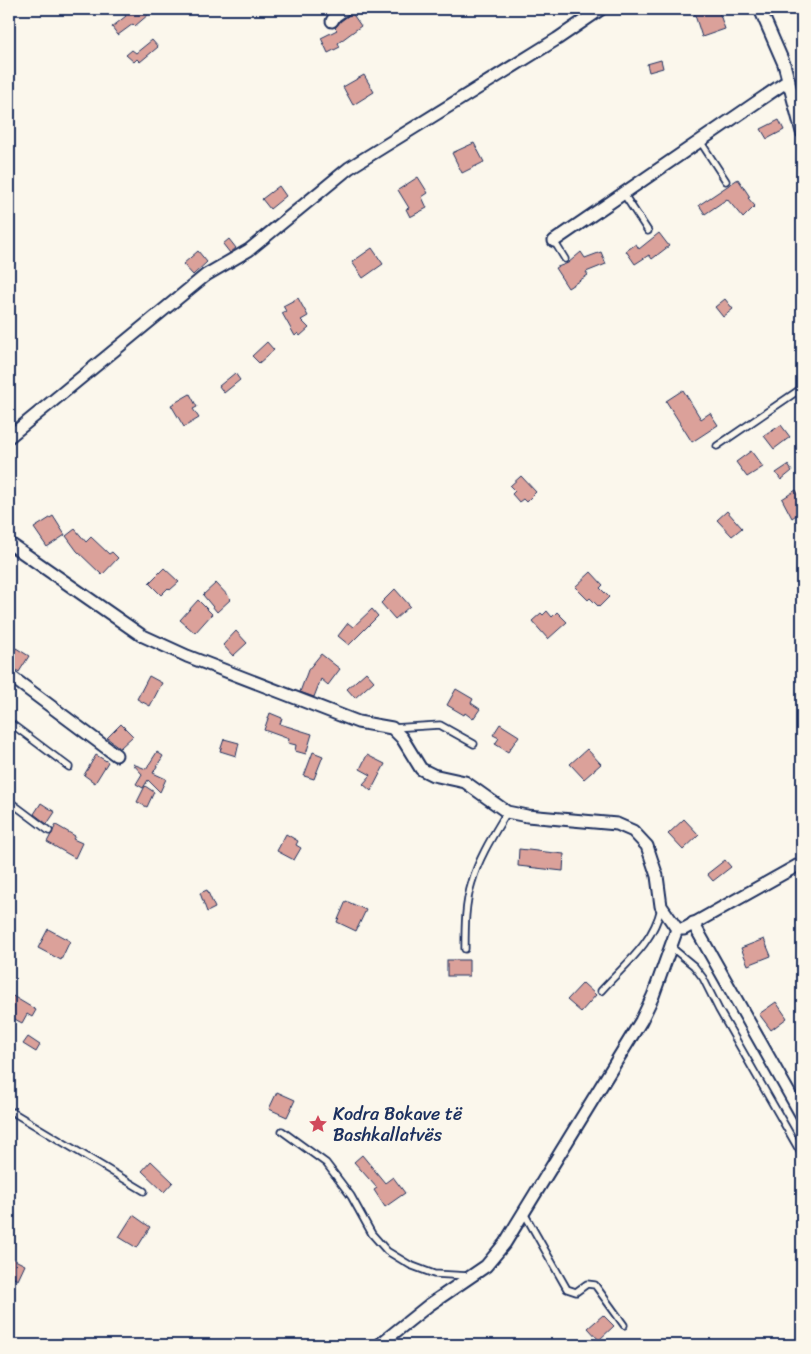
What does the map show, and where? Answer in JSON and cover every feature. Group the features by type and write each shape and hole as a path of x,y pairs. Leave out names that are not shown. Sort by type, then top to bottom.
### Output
{"street":[{"path":"332,21 335,16 345,9"},
{"path":"9,437 206,275 249,250 349,168 557,39 601,9"},
{"path":"760,9 789,80 802,132"},
{"path":"554,241 789,80"},
{"path":"9,543 141,635 187,656 358,722 392,728 402,738 421,769 433,775 465,782 507,812 527,816 617,824 634,831 643,838 654,862 661,906 677,929"},
{"path":"9,674 116,755"},
{"path":"677,929 684,929 802,863"},
{"path":"694,923 802,1116"},
{"path":"379,1345 429,1305 474,1276 486,1266 505,1243 642,1021 677,929"}],"lane":[{"path":"700,140 726,181"},
{"path":"623,194 648,231"},
{"path":"554,241 565,259"},
{"path":"717,446 802,388"},
{"path":"9,722 68,767"},
{"path":"392,728 440,725 474,744"},
{"path":"9,801 49,831"},
{"path":"464,948 466,910 472,882 481,856 507,812"},
{"path":"601,991 650,937 658,923 661,906"},
{"path":"671,946 694,966 703,978 719,1010 802,1155"},
{"path":"9,1110 144,1191"},
{"path":"282,1131 326,1163 352,1196 372,1234 386,1251 410,1265 434,1274 474,1276"},
{"path":"523,1211 567,1290 576,1292 587,1284 595,1284 624,1325"}],"building":[{"path":"120,9 155,9 135,26 133,24 118,35 112,27 126,16"},
{"path":"693,9 718,9 725,29 702,37"},
{"path":"352,13 361,26 338,43 340,47 328,53 321,38 337,30 335,28 341,21"},
{"path":"152,40 158,47 140,62 137,59 134,62 126,55 132,50 136,53"},
{"path":"661,60 663,68 649,72 647,64"},
{"path":"364,75 374,92 353,105 343,87"},
{"path":"779,120 784,130 767,139 761,129"},
{"path":"474,143 484,162 462,173 452,153"},
{"path":"418,177 428,193 422,197 427,208 410,217 406,209 409,208 398,190"},
{"path":"738,179 750,197 748,198 755,206 743,218 727,199 705,214 699,205"},
{"path":"279,186 286,196 270,209 262,199"},
{"path":"659,233 669,246 652,259 649,255 635,264 626,251 636,244 639,249"},
{"path":"229,239 236,248 230,253 223,244"},
{"path":"372,248 383,264 363,278 352,262"},
{"path":"198,251 207,262 193,275 183,264"},
{"path":"581,252 585,258 601,252 606,264 586,272 588,275 568,288 555,268 568,263"},
{"path":"298,298 308,316 301,320 309,328 300,336 298,333 295,336 282,313 286,311 283,306"},
{"path":"725,299 733,309 723,317 715,307"},
{"path":"267,342 274,350 259,363 252,356"},
{"path":"235,373 240,380 224,393 219,386"},
{"path":"683,390 701,419 710,413 718,425 692,442 666,401"},
{"path":"190,394 197,407 193,409 199,418 184,427 171,405"},
{"path":"781,425 790,437 774,449 764,436"},
{"path":"751,451 763,467 747,477 736,462"},
{"path":"788,465 792,471 781,480 776,473"},
{"path":"521,476 536,492 526,502 523,499 519,502 512,494 515,491 510,486"},
{"path":"796,490 802,500 802,511 792,518 782,499"},
{"path":"727,511 742,528 732,536 717,520"},
{"path":"53,516 65,535 47,547 34,528"},
{"path":"75,529 86,542 91,537 109,554 112,552 118,558 102,575 77,551 66,536"},
{"path":"164,568 179,582 170,590 168,588 161,595 149,583"},
{"path":"591,572 603,585 600,588 609,597 599,607 590,598 588,600 575,587"},
{"path":"216,583 231,599 217,612 203,595"},
{"path":"395,589 410,606 395,619 381,603"},
{"path":"198,600 212,614 195,633 180,620"},
{"path":"372,609 378,616 349,645 338,636 348,623 353,627"},
{"path":"547,611 552,617 557,612 567,622 548,639 532,621 541,613 543,615"},
{"path":"236,631 247,643 233,656 223,645"},
{"path":"16,648 29,656 19,672 9,665 9,659"},
{"path":"321,654 340,669 328,685 321,679 314,697 300,692 308,670"},
{"path":"366,672 374,681 355,698 347,689"},
{"path":"149,676 162,683 150,706 137,699"},
{"path":"456,689 473,699 471,703 480,709 473,719 447,705"},
{"path":"270,713 282,718 280,724 312,734 306,754 295,751 296,745 288,743 289,739 264,730"},
{"path":"121,724 133,736 120,748 107,738"},
{"path":"500,724 519,736 508,752 495,744 499,738 493,735"},
{"path":"224,739 239,743 236,756 220,751"},
{"path":"587,749 601,764 584,779 570,764"},
{"path":"157,752 163,756 153,773 166,779 160,792 148,780 143,788 136,784 142,774 133,764 146,769"},
{"path":"313,752 323,756 314,779 304,776"},
{"path":"96,755 108,762 95,783 84,775"},
{"path":"367,755 385,764 371,791 363,784 371,775 360,769"},
{"path":"145,786 154,792 147,807 137,802"},
{"path":"41,803 55,812 47,824 34,814"},
{"path":"684,819 699,835 683,850 668,834"},
{"path":"56,825 75,836 73,839 82,843 75,858 47,842"},
{"path":"286,834 298,841 296,845 301,848 294,860 277,851"},
{"path":"519,849 564,854 563,871 518,866"},
{"path":"725,860 731,867 713,881 707,874"},
{"path":"207,890 215,908 207,912 200,893"},
{"path":"346,901 366,910 356,931 337,922"},
{"path":"48,929 70,941 61,960 38,948"},
{"path":"764,939 771,956 748,965 741,948"},
{"path":"447,960 469,960 469,976 447,976"},
{"path":"583,983 596,995 581,1012 567,1000"},
{"path":"11,995 36,1010 32,1017 27,1014 22,1023 9,1016 14,1007 9,1004"},
{"path":"776,1002 787,1018 771,1030 759,1014"},
{"path":"28,1037 40,1045 36,1052 23,1044"},
{"path":"277,1092 295,1100 287,1117 269,1109"},
{"path":"362,1155 385,1183 393,1177 405,1193 385,1207 374,1190 377,1188 354,1162"},
{"path":"151,1161 173,1182 164,1192 142,1171"},
{"path":"133,1215 150,1227 137,1248 119,1237"},
{"path":"9,1257 25,1265 18,1280 9,1276"},
{"path":"603,1315 614,1326 599,1340 588,1328"}],"place":[{"name":"Kodra Bokave të Bashkallatvës","path":"318,1124"}]}
